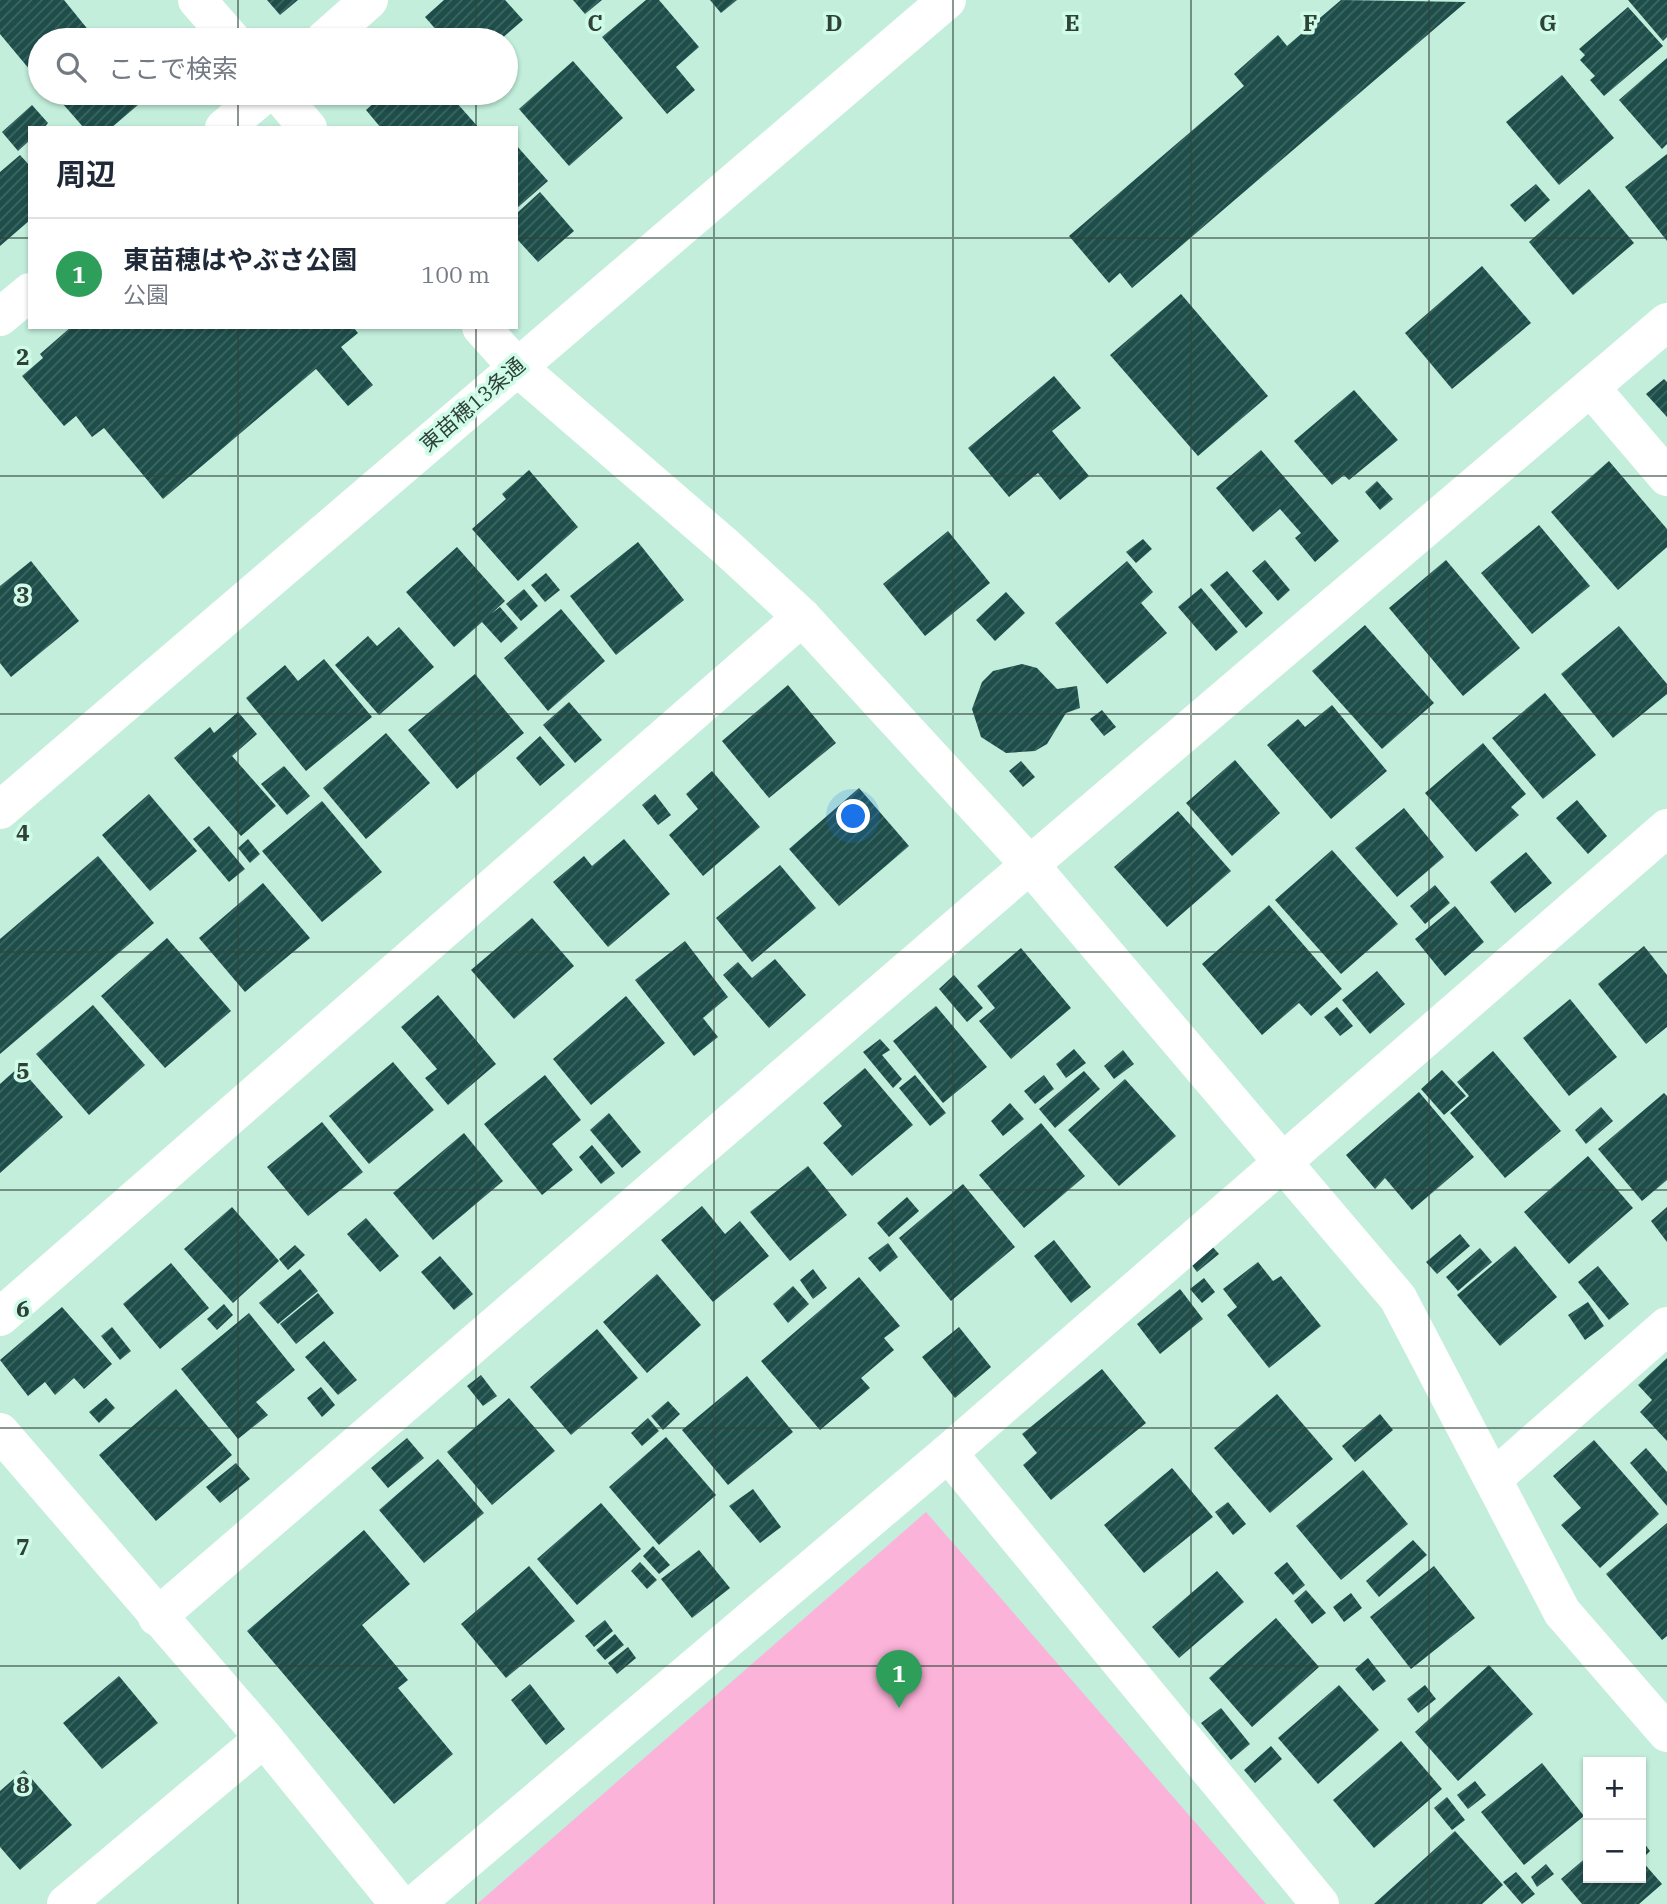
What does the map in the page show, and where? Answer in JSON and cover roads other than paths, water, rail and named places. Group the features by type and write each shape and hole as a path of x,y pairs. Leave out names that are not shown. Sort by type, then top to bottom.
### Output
{"street":[{"path":"197,0 222,28"},
{"path":"338,28 369,0"},
{"name":"東苗穂13条通","path":"0,810 947,0"},
{"path":"226,126 252,105"},
{"path":"288,105 306,126"},
{"path":"0,317 28,294"},
{"path":"157,1617 1030,865 1667,322"},
{"path":"483,329 516,366 726,547 802,617 1030,865 1398,1298 1562,1612 1667,1733"},
{"path":"1591,388 1667,477"},
{"path":"0,1317 802,617"},
{"path":"415,1904 948,1453 1667,828"},
{"path":"1494,1478 1667,1326"},
{"path":"0,1432 264,1738 398,1904"},
{"path":"948,1453 1320,1904"},
{"path":"66,1904 264,1738"}],"place":[{"name":"東苗穂はやぶさ公園","path":"899,1708"}]}
